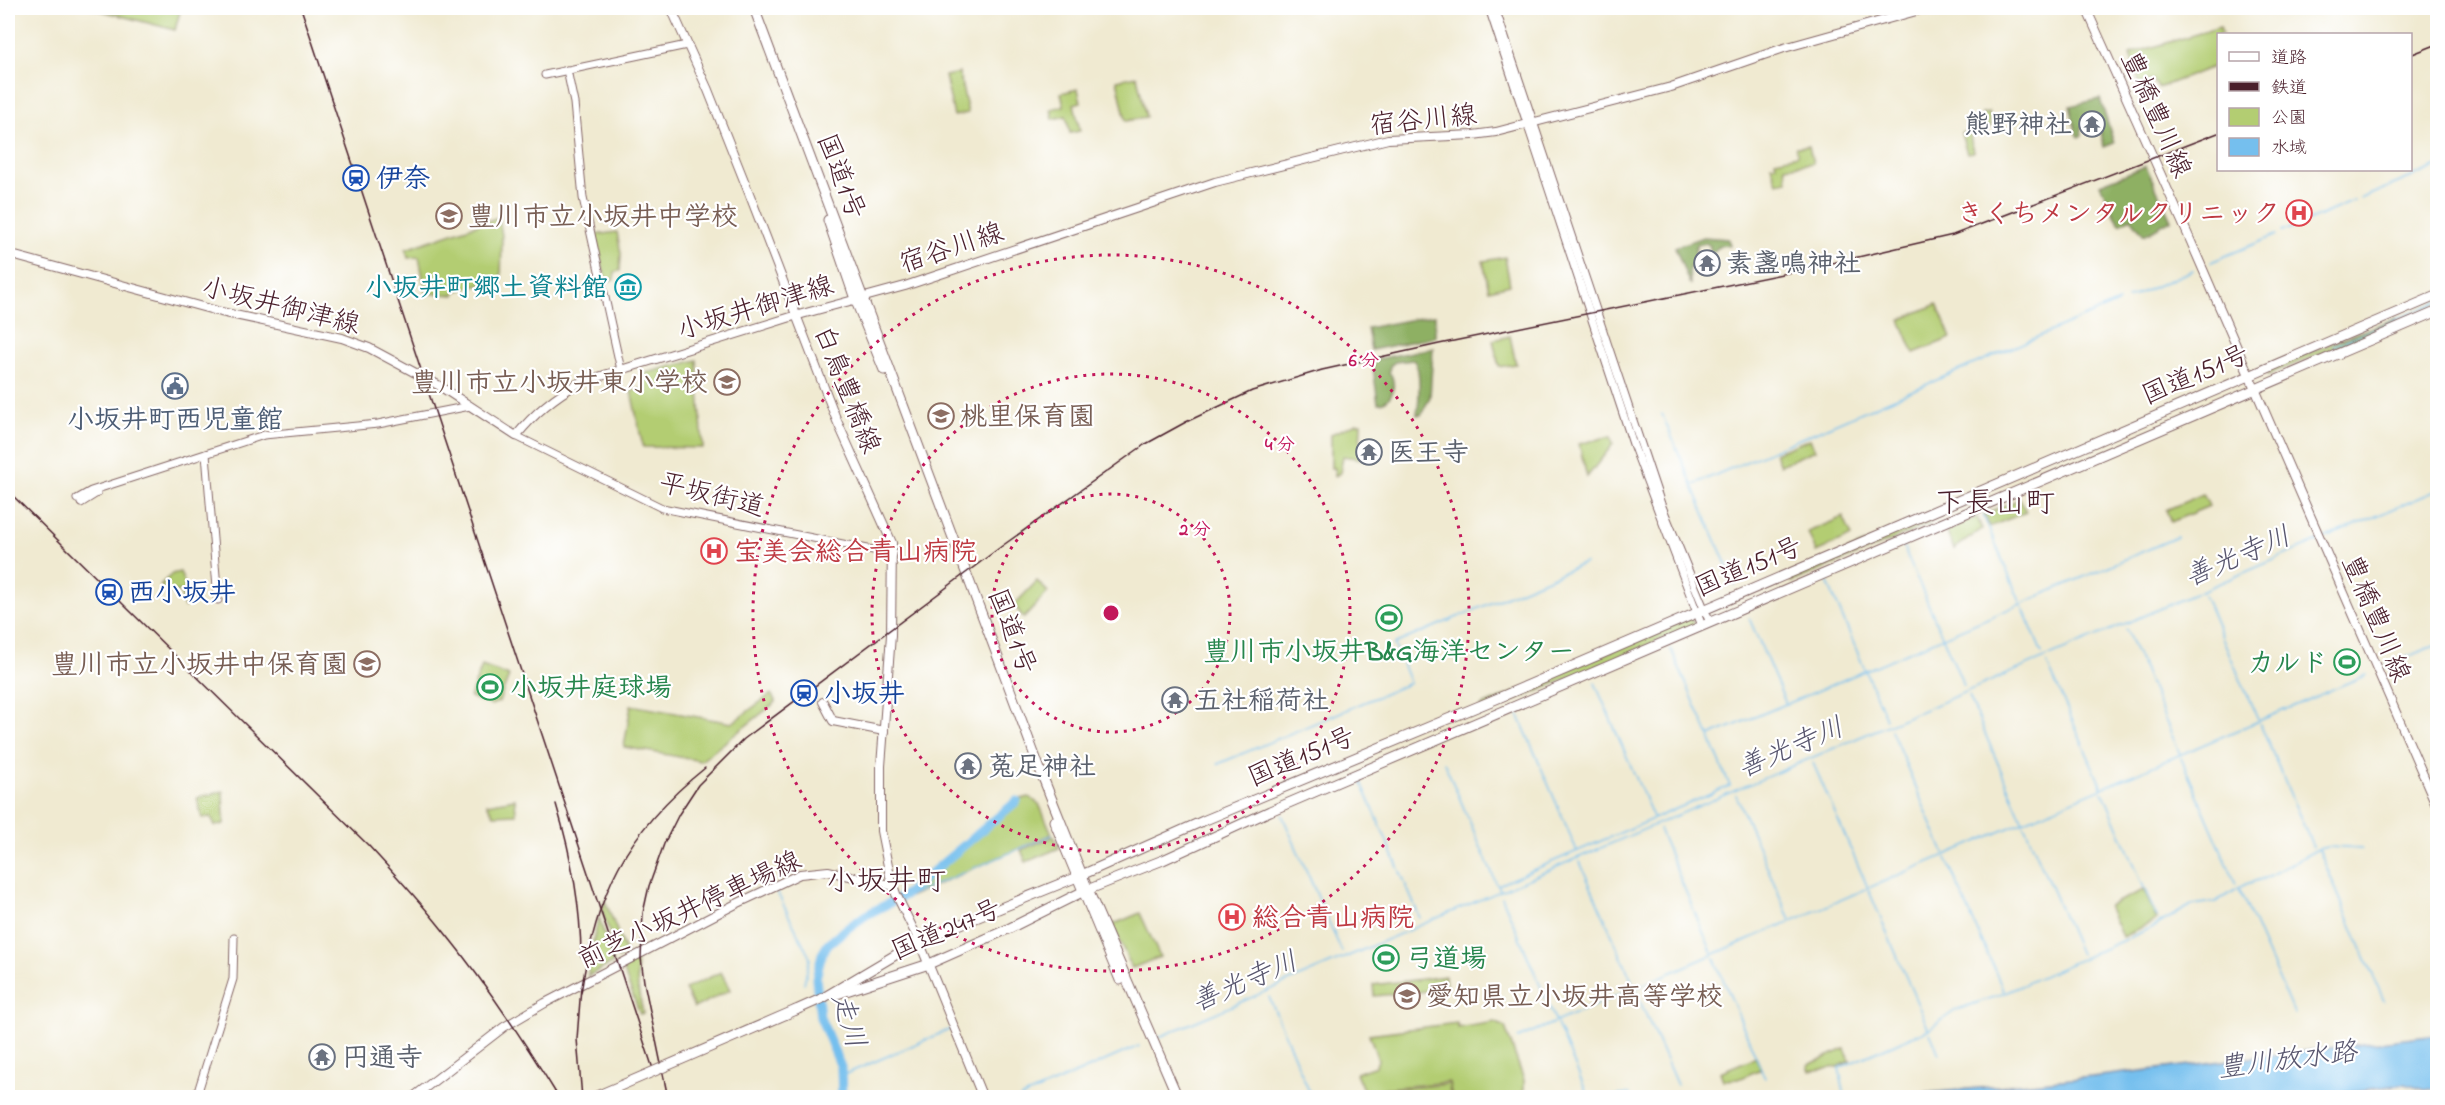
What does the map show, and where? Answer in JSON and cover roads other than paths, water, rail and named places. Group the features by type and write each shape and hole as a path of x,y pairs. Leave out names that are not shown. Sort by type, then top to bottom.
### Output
{"highway":[{"name":"国道1号","path":"748,8 859,298"},
{"name":"国道1号","path":"754,8 898,406 1085,891 1171,1098"},
{"name":"国道151号","path":"1079,875 2438,295"},
{"name":"国道151号","path":"1085,891 2438,311"},
{"name":"国道247号","path":"823,998 919,941 1079,875"},
{"name":"国道1号","path":"1085,891 1178,1098"},
{"name":"国道247号","path":"592,1098 823,998 928,964 1008,929 1085,891"}],"main road":[{"name":"白鳥豊橋線","path":"671,8 745,183 837,421 889,536 893,554 891,634 884,731"},
{"name":"宿谷川線","path":"859,298 909,284 1215,182 1388,139 1478,135 1531,123 1671,87 1895,11 1928,8"},
{"name":"豊橋豊川線","path":"2086,8 2438,809"},
{"name":"小坂井御津線","path":"8,254 221,312 342,338 369,348 438,385 516,436 534,416 579,383 859,298"},
{"path":"823,702 833,721 884,731 881,831 894,886 919,941 982,1098"},
{"name":"前芝小坂井停車場線","path":"411,1098 504,1027 545,1003 800,874 828,871 894,886"}],"street":[{"path":"1490,8 1531,123"},
{"path":"1495,8 1634,447 1706,625"},
{"path":"545,75 687,45"},
{"path":"567,70 574,103 583,198 621,370"},
{"path":"79,501 106,487 264,435 378,424 470,406"},
{"name":"平坂街道","path":"516,436 662,508 893,554"},
{"path":"206,454 218,600"},
{"path":"196,1098 233,979 234,938"}],"water":[{"name":"豊川放水路","path":"2437,1035 2437,1088 2425,1090 2405,1084 2307,1098 1886,1097 2092,1077"}],"waterway":[{"path":"2360,199 2438,166"},
{"path":"2282,232 2354,201"},
{"path":"2211,262 2276,235"},
{"path":"2127,299 2193,270"},
{"path":"1692,485 2119,302"},
{"path":"2333,346 2438,302"},
{"path":"1662,414 1735,585"},
{"name":"善光寺川","path":"2322,539 2438,490"},
{"path":"1983,515 2042,653"},
{"path":"1787,704 2177,537"},
{"name":"善光寺川","path":"1157,1038 2318,541"},
{"path":"1902,544 1964,686"},
{"path":"1218,764 1410,683 1394,644 1585,563"},
{"path":"1827,581 1886,719"},
{"path":"2204,595 2258,720"},
{"path":"1500,890 1498,885 1730,786 1709,736 1786,704 1749,618"},
{"path":"2126,629 2180,754"},
{"path":"2386,666 2438,644"},
{"path":"1671,649 1709,736"},
{"path":"2047,663 2102,788"},
{"path":"1518,1038 2366,675"},
{"path":"1595,683 1653,817"},
{"path":"1969,696 2023,822"},
{"path":"1518,714 1577,851"},
{"path":"2260,724 2313,847"},
{"path":"1891,730 1944,853"},
{"path":"2181,758 2236,884"},
{"path":"1444,762 1497,885"},
{"path":"1813,763 1868,888"},
{"path":"1361,781 1420,918"},
{"path":"2103,792 2157,918"},
{"path":"1736,795 1790,920"},
{"name":"走川","path":"842,1098 841,1067 820,1017 816,978 822,954 828,944 866,915 905,895 1017,801"},
{"path":"1282,815 1342,952"},
{"path":"2024,825 2080,954"},
{"path":"1659,829 1712,953"},
{"path":"901,899 1052,835"},
{"path":"1844,1092 1839,1068 1929,1029 1956,1010 2005,993 2153,927 2192,905 2215,902 2246,884 2265,878 2318,849 2328,847 2362,849"},
{"path":"2319,850 2384,1001"},
{"path":"1946,858 2004,992"},
{"path":"1580,862 1635,988"},
{"path":"2239,889 2294,1014"},
{"path":"776,890 810,958 804,983"},
{"path":"1869,891 1928,1028"},
{"path":"1502,897 1556,1022"},
{"path":"1714,958 1765,1078"},
{"path":"1636,992 1677,1085"},
{"path":"1269,997 1312,1098"},
{"path":"1557,1024 1589,1098"},
{"path":"841,1076 951,1029"},
{"path":"1930,1033 1939,1054"},
{"name":"善光寺川","path":"1020,1098 1139,1046"},
{"path":"1600,1098 1630,1094"}],"railway":[{"path":"301,8 655,1075"},
{"path":"2412,54 2438,44"},
{"path":"668,1098 644,982 641,958 643,913 649,886 664,844 679,814 698,785 744,739 1002,546 1144,445 1252,391 1322,370 1802,270 1953,235 2217,133"},
{"path":"8,491 396,875 473,969 559,1098"},
{"path":"581,993 595,925 619,867 654,816 705,768"},
{"path":"556,804 574,879 581,957"},
{"path":"581,987 577,1039 582,1098"}],"place":[{"name":"熊野神社","path":"2092,124"},
{"name":"伊奈","path":"356,178"},
{"name":"きくちメンタルクリニック","path":"2299,213"},
{"name":"豊川市立小坂井中学校","path":"449,216"},
{"name":"素盞鳴神社","path":"1707,263"},
{"name":"小坂井町郷土資料館","path":"628,287"},
{"name":"豊川市立小坂井東小学校","path":"727,382"},
{"name":"小坂井町西児童館","path":"175,386"},
{"name":"桃里保育園","path":"941,416"},
{"name":"医王寺","path":"1369,452"},
{"name":"宝美会総合青山病院","path":"714,551"},
{"name":"西小坂井","path":"109,592"},
{"name":"豊川市小坂井B&G海洋センター","path":"1389,618"},
{"name":"カルド","path":"2347,662"},
{"name":"豊川市立小坂井中保育園","path":"367,664"},
{"name":"小坂井庭球場","path":"490,687"},
{"name":"小坂井","path":"804,693"},
{"name":"五社稲荷社","path":"1175,700"},
{"name":"菟足神社","path":"968,766"},
{"name":"総合青山病院","path":"1232,917"},
{"name":"弓道場","path":"1386,958"},
{"name":"愛知県立小坂井高等学校","path":"1407,996"},
{"name":"円通寺","path":"322,1057"}],"district":[{"name":"下長山町","path":"1995,502"},
{"name":"小坂井町","path":"886,880"}]}
